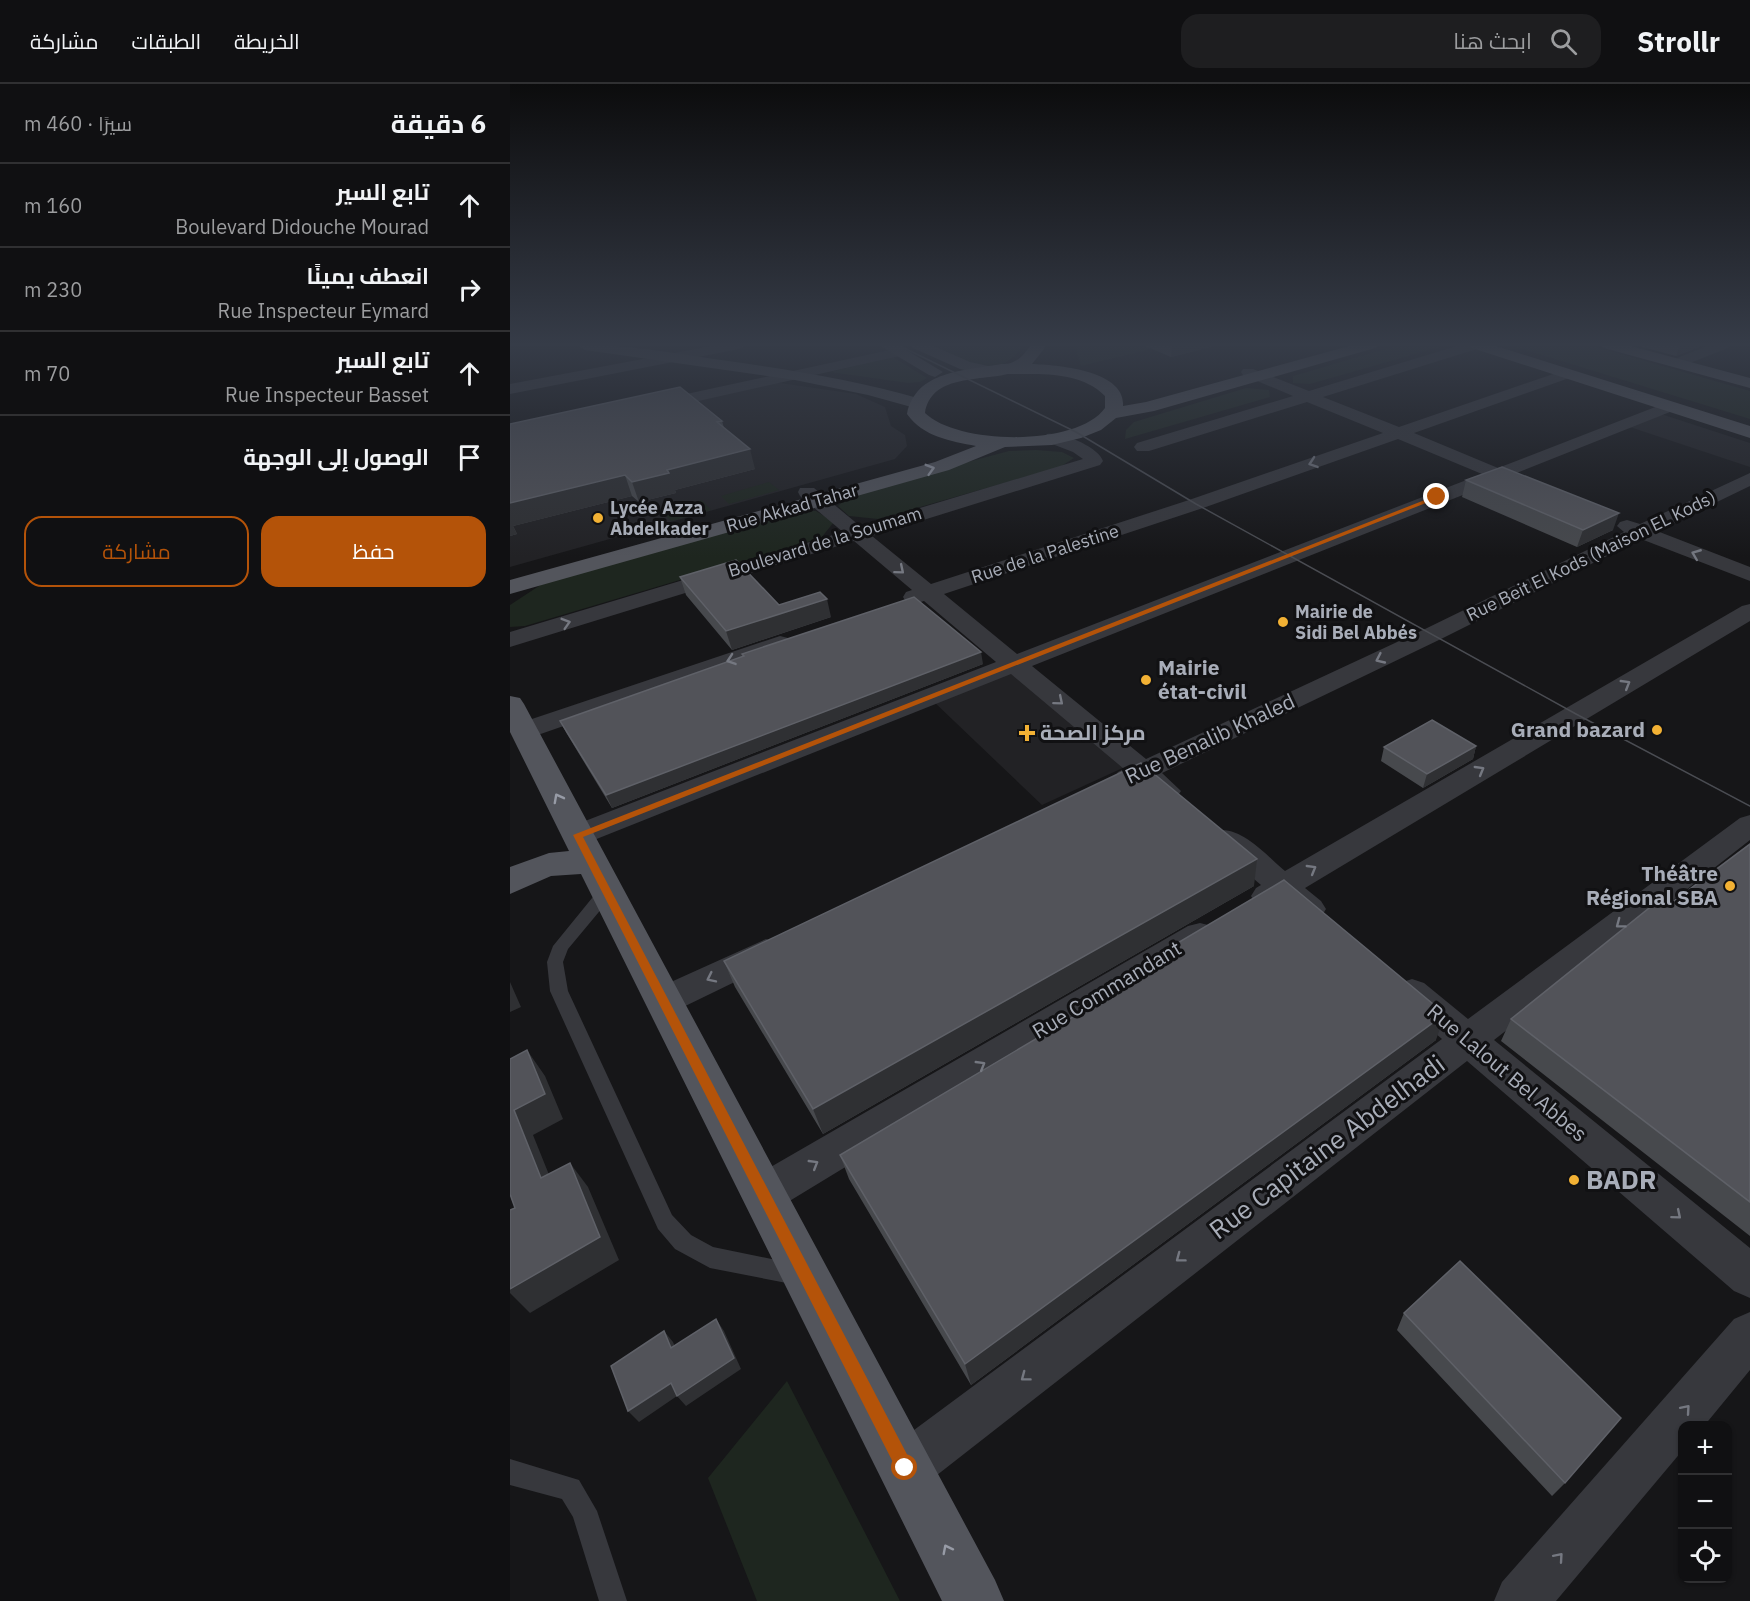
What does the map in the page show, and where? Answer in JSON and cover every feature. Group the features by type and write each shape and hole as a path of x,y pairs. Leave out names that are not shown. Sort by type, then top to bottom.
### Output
{"main road":[{"path":"916,416 923,441 957,437 1002,442 1053,438 1083,430 1100,423 1108,416"},
{"path":"1698,416 1750,432"},
{"name":"Rue Akkad Tahar","path":"510,587 813,496 898,465 923,441"},
{"name":"Rue Akkad Tahar","path":"510,572 942,466 1002,442"},
{"path":"510,597 536,580"},
{"path":"517,718 974,1601"},
{"path":"510,882 526,867 568,862 592,863"}],"street":[{"path":"1143,447 1245,416"},
{"path":"1355,416 1521,483"},
{"name":"Rue de la Palestine","path":"894,604 1449,416"},
{"path":"592,863 1014,663 1648,416"},
{"name":"Boulevard de la Soumam","path":"510,640 1094,461 1094,458 1079,448 1053,438"},
{"name":"Rue Beit El Kods (Maison EL Kods)","path":"1433,634 1750,479"},
{"path":"813,496 927,593 1329,924"},
{"path":"1607,518 1750,575"},
{"name":"Rue Commandant","path":"763,1194 1750,610"},
{"name":"Rue Benalib Khaled","path":"1100,792 1433,634"},
{"path":"517,718 804,635"},
{"name":"Rue Capitaine Abdelhadi","path":"905,1468 1750,825"},
{"path":"663,1001 791,940"},
{"name":"Rue Lalout Bel Abbes","path":"1384,971 1750,1276"},
{"path":"1521,1601 1750,1335"}],"lane":[{"path":"592,863 555,962 559,991 665,1222 683,1242 710,1257 806,1276"},
{"path":"510,1472 570,1489 584,1511 613,1601"}],"shaded area":[{"name":"Lycée Azza Abdelkader","path":"617,416 888,416 891,426 905,435 907,446 895,459 510,567 510,439"},
{"path":"1154,416 1205,416 1125,439 1126,430 1134,422"},
{"path":"1657,416 1667,416 1750,443 1750,467 1630,427"},
{"path":"1009,451 1062,452 1074,458 1060,467 878,519 849,516 838,506 848,496 930,472"},
{"path":"769,482 779,490 729,504 721,496"},
{"path":"702,500 711,510 671,521 662,511"},
{"path":"791,511 816,511 834,522 821,538 525,626 510,627 510,605 542,584"},
{"name":"مركز الصحة","path":"1013,668 1127,766 1042,805 932,700"},
{"path":"787,1381 900,1601 757,1601 708,1478"}],"building":[{"path":"548,416 716,416 722,421 717,422 750,449 667,470 669,473 632,482 625,475 510,503 510,424"},
{"path":"1502,467 1619,513 1583,530 1466,480"},
{"path":"736,560 779,605 820,592 827,599 726,631 680,577"},
{"path":"914,597 981,652 606,795 560,721 744,656 742,654"},
{"path":"1432,720 1476,746 1427,774 1384,747"},
{"path":"1141,763 1257,859 813,1109 724,961"},
{"path":"1750,844 1750,1202 1511,1019 1658,901 1667,906"},
{"path":"1284,880 1445,1014 965,1364 840,1155 1169,960 1164,951"},
{"path":"527,1050 545,1094 514,1110 541,1178 570,1163 600,1237 510,1289 510,1210 515,1208 510,1194 510,1059"},
{"path":"1460,1261 1621,1418 1565,1483 1404,1313"},
{"path":"716,1319 734,1358 677,1396 671,1383 628,1411 611,1366 664,1331 671,1348"}],"tram line":[{"path":"1043,416 1076,432 1196,504 1576,714 1750,806"}],"place":[{"name":"Lycée Azza Abdelkader","path":"598,518"},
{"name":"Mairie de Sidi Bel Abbés","path":"1283,622"},
{"name":"Mairie état-civil","path":"1146,680"},
{"name":"Grand bazard","path":"1657,730"},
{"name":"مركز الصحة","path":"1027,733"},
{"name":"Théâtre Régional SBA","path":"1730,886"},
{"name":"BADR","path":"1574,1180"}],"route":[{"path":"905,1468 578,835 1437,497"}]}
